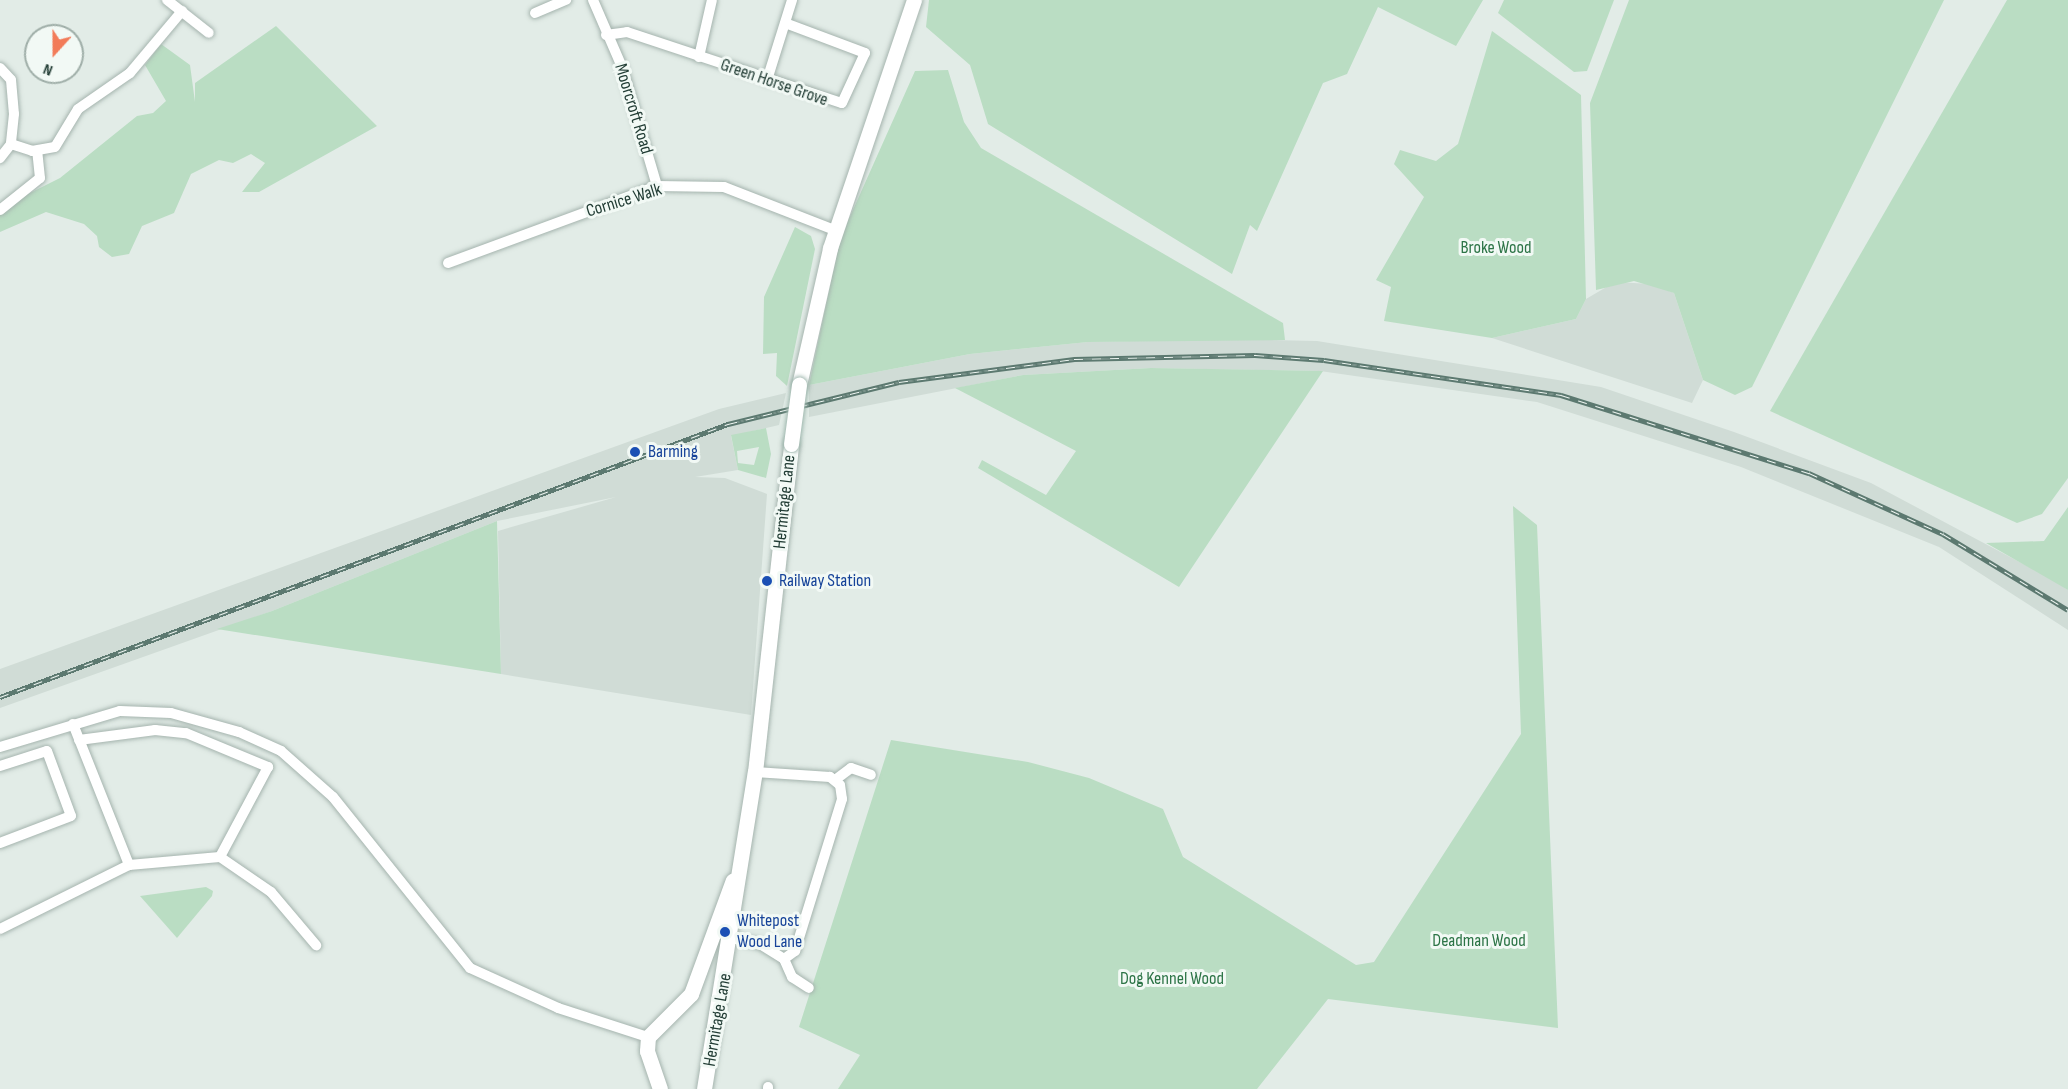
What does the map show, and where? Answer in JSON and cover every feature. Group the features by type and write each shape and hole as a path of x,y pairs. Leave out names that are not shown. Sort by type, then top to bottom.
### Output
{"main road":[{"name":"Hermitage Lane","path":"704,1089 732,938 755,772 799,385 837,231 914,0"},
{"path":"660,1089 647,1051 648,1037 691,994 745,845"}],"street":[{"path":"166,0 209,33"},
{"path":"534,13 566,0"},
{"name":"Moorcroft Road","path":"593,0 606,35 622,67 657,186"},
{"path":"699,57 712,0"},
{"path":"767,80 792,0"},
{"path":"11,144 37,151 63,140 78,109 130,73 182,11"},
{"name":"Green Horse Grove","path":"606,35 627,32 842,103 865,53 784,23"},
{"path":"0,68 12,91 11,144 0,158"},
{"path":"0,210 40,178 37,151"},
{"name":"Cornice Walk","path":"448,263 657,186 724,187 837,231"},
{"path":"0,747 120,711 171,713 239,732 281,751 333,797 470,968 558,1008 648,1037"},
{"path":"72,724 129,866"},
{"path":"79,740 155,730 186,733 268,766 220,857"},
{"path":"0,766 47,751 71,816 0,843"},
{"path":"755,772 835,780 850,768 871,775"},
{"path":"784,959 797,948 842,799 835,780"},
{"path":"0,929 129,866 220,857 271,892 316,945"},
{"path":"732,938 760,944 784,959 788,981 809,988"}],"shaded area":[{"path":"1615,282 1651,284 1674,293 1703,380 1692,403 1492,338 1576,319 1586,299"},
{"path":"1219,339 1317,341 1601,387 1734,432 1871,483 2055,581 2068,590 2068,630 1939,547 1741,467 1537,402 1320,371 1151,368 1023,375 809,417 809,385 970,354 1088,342"},
{"path":"786,393 779,425 731,436 738,470 695,477 725,478 767,494 751,715 501,674 498,531 616,497 497,521 272,611 0,708 0,669 719,409"}],"green space":[{"path":"929,0 1483,0 1456,46 1378,7 1347,74 1323,83 1257,231 1250,225 1232,274 988,124 970,65 926,27"},
{"path":"1504,0 1614,0 1587,71 1574,72 1498,13"},
{"path":"1629,0 1944,0 1752,387 1735,395 1703,380 1674,293 1634,281 1596,290 1590,103"},
{"path":"2007,0 2068,0 2068,478 2042,514 2017,523 1770,411"},
{"path":"276,26 377,126 259,192 242,192 265,163 251,154 233,163 219,160 191,174 174,213 142,226 129,254 112,257 99,247 97,236 84,224 46,212 0,232 0,208 60,178 137,116 153,113 166,101 145,65 161,44 190,65 195,102 195,83"},
{"name":"Broke Wood","path":"1492,31 1581,95 1586,299 1576,319 1492,338 1384,321 1391,287 1376,280 1424,197 1394,164 1400,150 1436,161 1458,144"},
{"path":"948,70 964,122 981,148 1283,323 1285,340 1088,342 970,354 809,385 840,239 915,71"},
{"path":"795,227 811,236 815,249 787,386 776,376 777,353 763,354 764,297"},
{"path":"1151,368 1323,371 1179,587 978,468 982,460 1046,495 1076,451 955,388 1023,375"},
{"path":"766,428 771,454 766,478 738,470 731,435","holes":["759,447 754,465 738,463 737,451"]},
{"name":"Dog Kennel Wood","path":"1513,506 1537,525 1558,1028 1328,999 1257,1089 838,1089 860,1055 799,1027 891,740 1028,762 1089,778 1163,809 1183,857 1356,965 1374,962 1521,734"},
{"path":"2068,507 2068,590 1986,543 2044,541"},
{"path":"497,521 501,674 217,629 272,611"},
{"path":"206,887 213,891 212,896 177,938 140,896"}],"railway":[{"path":"0,697 728,424 899,382 1074,359 1255,355 1324,360 1561,395 1809,473 1943,534 2068,610"}],"place":[{"name":"Barming","path":"635,452"},
{"name":"Railway Station","path":"767,581"},
{"name":"Whitepost Wood Lane","path":"725,932"}],"park label":[{"name":"Deadman Wood","path":"1479,941"}]}
